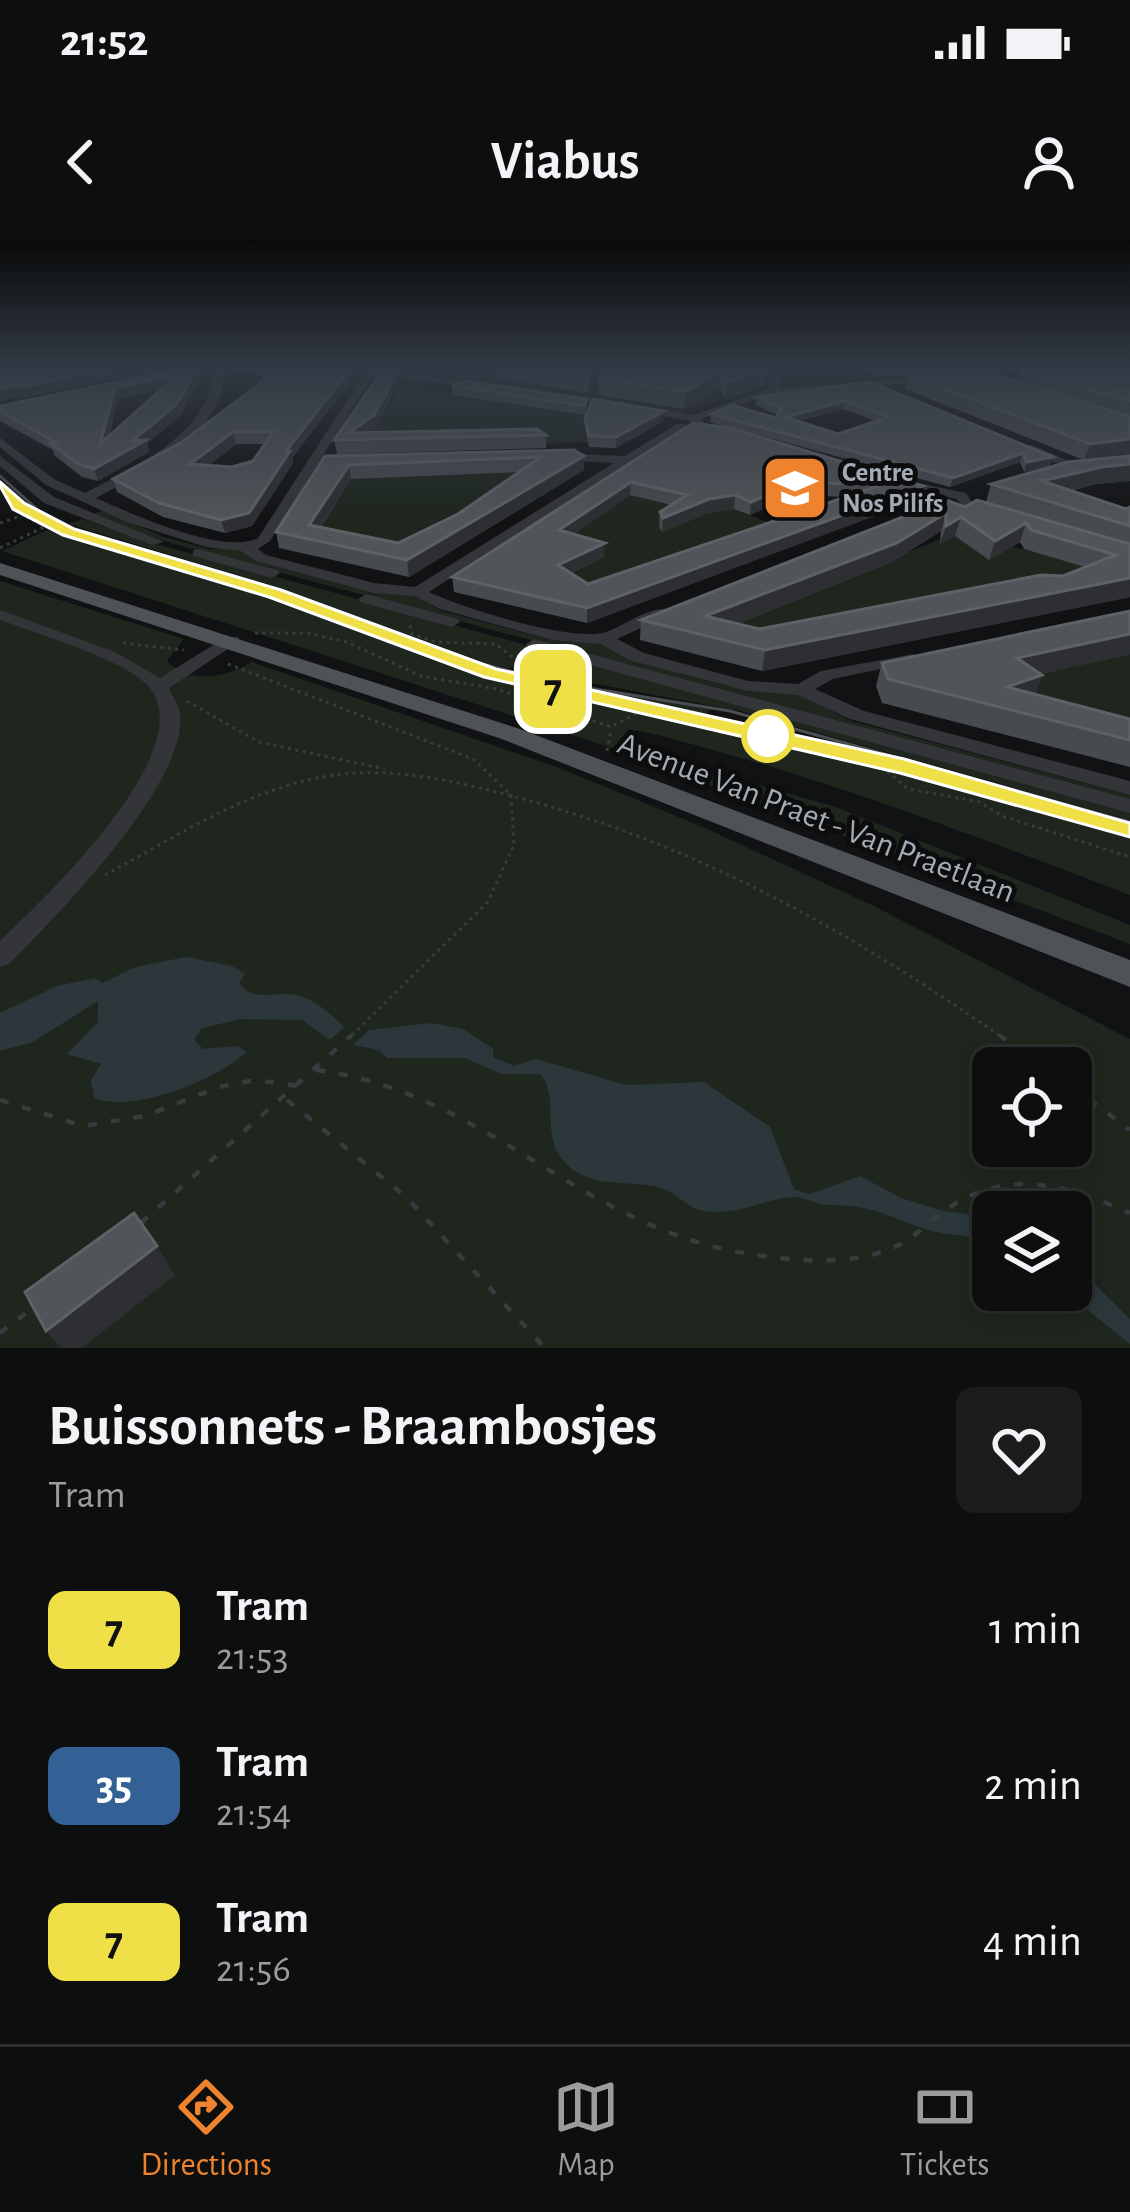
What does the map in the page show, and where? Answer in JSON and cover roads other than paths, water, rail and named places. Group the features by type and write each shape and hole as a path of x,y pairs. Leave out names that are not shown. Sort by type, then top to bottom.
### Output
{"main road":[{"name":"Avenue Van Praet - Van Praetlaan","path":"0,569 242,637 619,774 1130,974"}],"street":[{"path":"85,497 148,462 201,417"},
{"path":"250,548 262,542 345,417"},
{"path":"662,417 693,423"},
{"path":"418,592 705,417"},
{"path":"1007,439 1079,468"},
{"path":"0,441 50,482 174,534 250,548 261,557 343,580 418,592 446,606 552,635 604,639 638,658 742,685 801,690 846,712 1130,788"},
{"path":"533,457 627,460"},
{"path":"0,460 50,500 128,534 1130,806"},
{"path":"1044,474 1096,466"},
{"path":"882,478 956,502"},
{"path":"604,639 682,605"},
{"path":"0,615 100,654 160,686 171,713 172,736 152,776 105,843 0,957"},
{"path":"160,686 242,637"},
{"path":"801,690 827,675 935,652"}],"tram line":[{"path":"0,476 38,510 77,530 258,583 462,659 564,684 730,711 1130,822"},
{"name":"7","path":"0,486 18,506 68,532 275,594 490,673 904,766 1130,828"}],"place":[{"name":"Centre Nos Pilifs","path":"795,488"}]}
